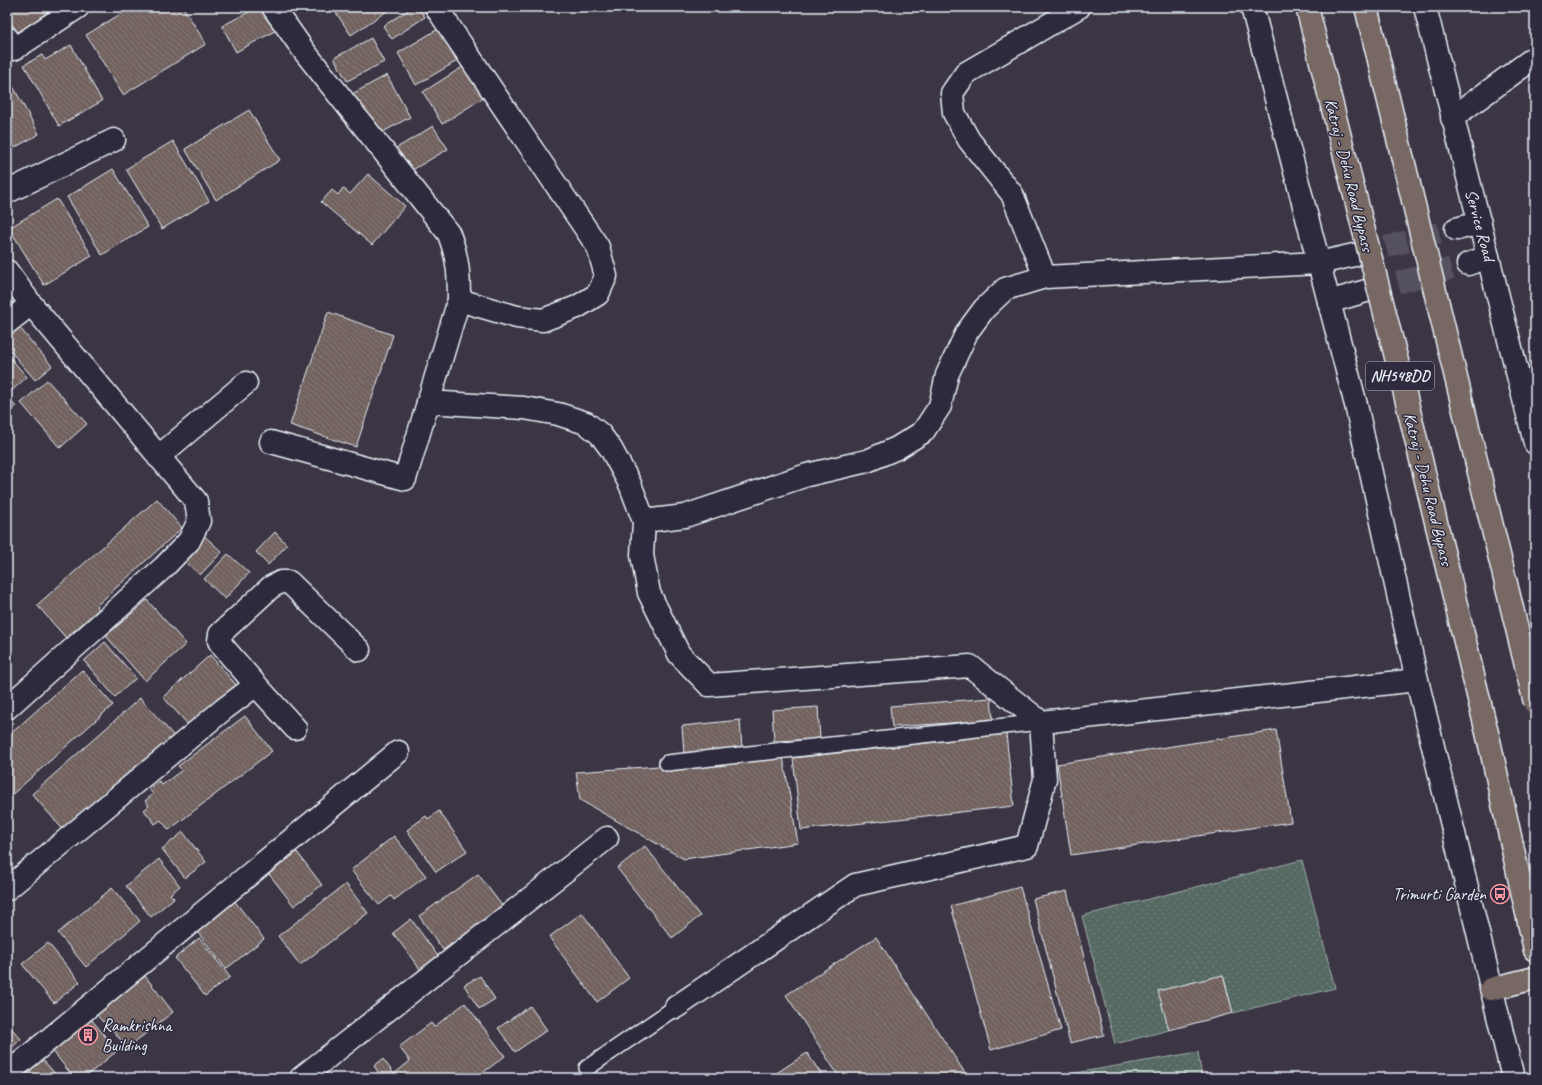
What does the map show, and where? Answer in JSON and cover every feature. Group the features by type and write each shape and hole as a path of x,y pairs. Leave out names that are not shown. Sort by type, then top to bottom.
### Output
{"highway":[{"name":"Katraj - Dehu Road Bypass","path":"1306,7 1397,361 1490,745 1535,950"},
{"name":"NH548DD","path":"1366,7 1535,703"},
{"path":"1491,989 1535,978"}],"street":[{"path":"7,38 14,48 78,7"},
{"path":"271,442 405,479 459,300 456,252 449,234 304,51 273,7"},
{"path":"436,7 598,247 606,276 598,294 577,307 543,320 518,317 459,300"},
{"path":"1045,277 1012,194 969,140 954,113 952,92 966,73 1079,7"},
{"path":"1252,7 1356,405 1417,680 1513,1078"},
{"name":"Service Road","path":"1424,7 1535,443"},
{"path":"1452,118 1535,57"},
{"path":"7,192 114,140"},
{"path":"1456,229 1480,223"},
{"path":"644,521 685,516 807,475 867,461 897,448 923,432 940,406 947,375 967,332 984,309 1005,289 1045,277 1319,263 1354,255"},
{"path":"1468,264 1488,257"},
{"path":"7,271 31,304 196,501 199,521 190,541 164,567 7,708"},
{"path":"1329,302 1366,291"},
{"path":"7,323 31,304"},
{"path":"158,457 246,383"},
{"path":"428,402 524,408 558,414 586,423 600,434 611,449 630,484 644,521 642,555 649,593 679,654 709,685 970,666 1041,722 1417,680"},
{"path":"295,728 224,648 219,641 220,634 271,588 281,582 289,582 359,650"},
{"path":"7,889 224,709 256,685"},
{"path":"676,1007 855,885 1027,846 1045,779 1041,722"},
{"path":"7,1074 398,752"},
{"path":"301,1078 607,838"}],"lane":[{"path":"667,763 1041,722"},
{"path":"587,1068 676,1007"}],"green space":[{"path":"1302,860 1335,988 1233,1013 1223,975 1159,991 1169,1030 1115,1044 1082,916"},
{"path":"1198,1052 1202,1078 1046,1078"}],"building":[{"path":"7,7 55,7 18,33 7,17"},
{"path":"132,7 183,7 206,44 123,95 86,35"},
{"path":"258,7 262,7 275,31 236,52 222,26"},
{"path":"332,7 393,7 351,35"},
{"path":"413,7 418,7 425,17 392,39 383,26"},
{"path":"438,29 457,61 416,85 398,53"},
{"path":"371,38 384,62 347,81 334,58"},
{"path":"71,45 102,101 59,126 24,65 42,55 45,60"},
{"path":"464,66 483,98 442,124 423,92"},
{"path":"387,75 410,117 376,136 352,94"},
{"path":"7,79 9,79 39,134 7,152"},
{"path":"249,110 280,160 216,200 185,149"},
{"path":"433,126 448,149 409,172 395,149"},
{"path":"173,141 209,201 162,229 126,169"},
{"path":"113,169 148,227 102,255 67,197"},
{"path":"368,174 405,206 372,245 321,202 332,190 338,195 343,188 350,194"},
{"path":"57,199 92,256 44,285 9,228"},
{"path":"7,287 20,301 7,313"},
{"path":"328,312 393,335 356,447 290,425"},
{"path":"19,327 52,366 35,380 7,347 7,337"},
{"path":"7,354 27,377 9,393 7,390"},
{"path":"47,380 87,424 60,448 21,403"},
{"path":"7,397 16,407 7,414"},
{"path":"157,499 182,528 96,606 99,609 66,638 37,605"},
{"path":"200,532 222,552 200,575 178,555"},
{"path":"275,532 287,545 268,565 256,552"},
{"path":"228,554 249,573 225,599 204,579"},
{"path":"147,600 186,644 145,681 106,636"},
{"path":"105,642 136,678 115,697 84,661"},
{"path":"210,655 239,688 192,729 163,697"},
{"path":"82,670 113,705 7,799 7,737"},
{"path":"140,698 174,736 66,833 32,794"},
{"path":"991,698 993,720 892,727 890,706"},
{"path":"818,707 820,739 774,741 772,710"},
{"path":"245,716 272,751 169,830 161,820 155,824 144,810 149,806 145,801 153,794 149,789 159,781 162,785 182,770 178,766"},
{"path":"740,720 742,748 684,754 682,726"},
{"path":"1276,730 1291,822 1071,855 1057,764"},
{"path":"1006,734 1014,806 801,830 793,758"},
{"path":"783,757 798,843 684,859 580,800 576,772"},
{"path":"439,811 467,851 436,872 407,830 426,816 428,819"},
{"path":"183,832 206,862 185,878 162,849"},
{"path":"394,836 426,876 394,900 391,896 379,905 351,870"},
{"path":"645,846 700,916 672,938 617,868"},
{"path":"297,852 322,885 294,906 269,874"},
{"path":"159,859 180,886 170,894 174,898 151,917 126,886"},
{"path":"478,874 503,907 443,950 419,916"},
{"path":"346,884 368,913 300,965 278,936"},
{"path":"1020,887 1061,1030 991,1050 951,906"},
{"path":"112,888 140,921 86,967 58,933"},
{"path":"1067,891 1104,1035 1070,1043 1033,899"},
{"path":"233,899 264,939 226,969 195,929"},
{"path":"582,913 629,978 597,1002 549,937"},
{"path":"411,919 440,959 422,972 393,933"},
{"path":"876,937 967,1076 965,1078 840,1078 786,995"},
{"path":"199,938 230,977 205,996 175,958"},
{"path":"48,943 80,982 54,1003 22,964"},
{"path":"1223,975 1233,1013 1169,1030 1158,991"},
{"path":"145,976 173,1012 127,1048 105,1020 103,1022 96,1014"},
{"path":"480,976 495,999 479,1009 464,985"},
{"path":"465,1003 505,1056 476,1078 382,1078 374,1066 383,1059 394,1074 410,1061 399,1047 431,1023 434,1027"},
{"path":"530,1006 547,1030 515,1052 498,1028"},
{"name":"Ramkrishna Building","path":"91,1019 117,1051 84,1078 74,1078 52,1050"},
{"path":"7,1023 21,1039 7,1052"},
{"path":"807,1053 824,1078 769,1078"},
{"path":"41,1058 59,1078 18,1078"}],"tunnel":[{"path":"1354,255 1456,229"},
{"path":"1366,291 1468,264"}],"place":[{"name":"Trimurti Garden","path":"1500,894"},
{"name":"Ramkrishna Building","path":"88,1035"}]}
